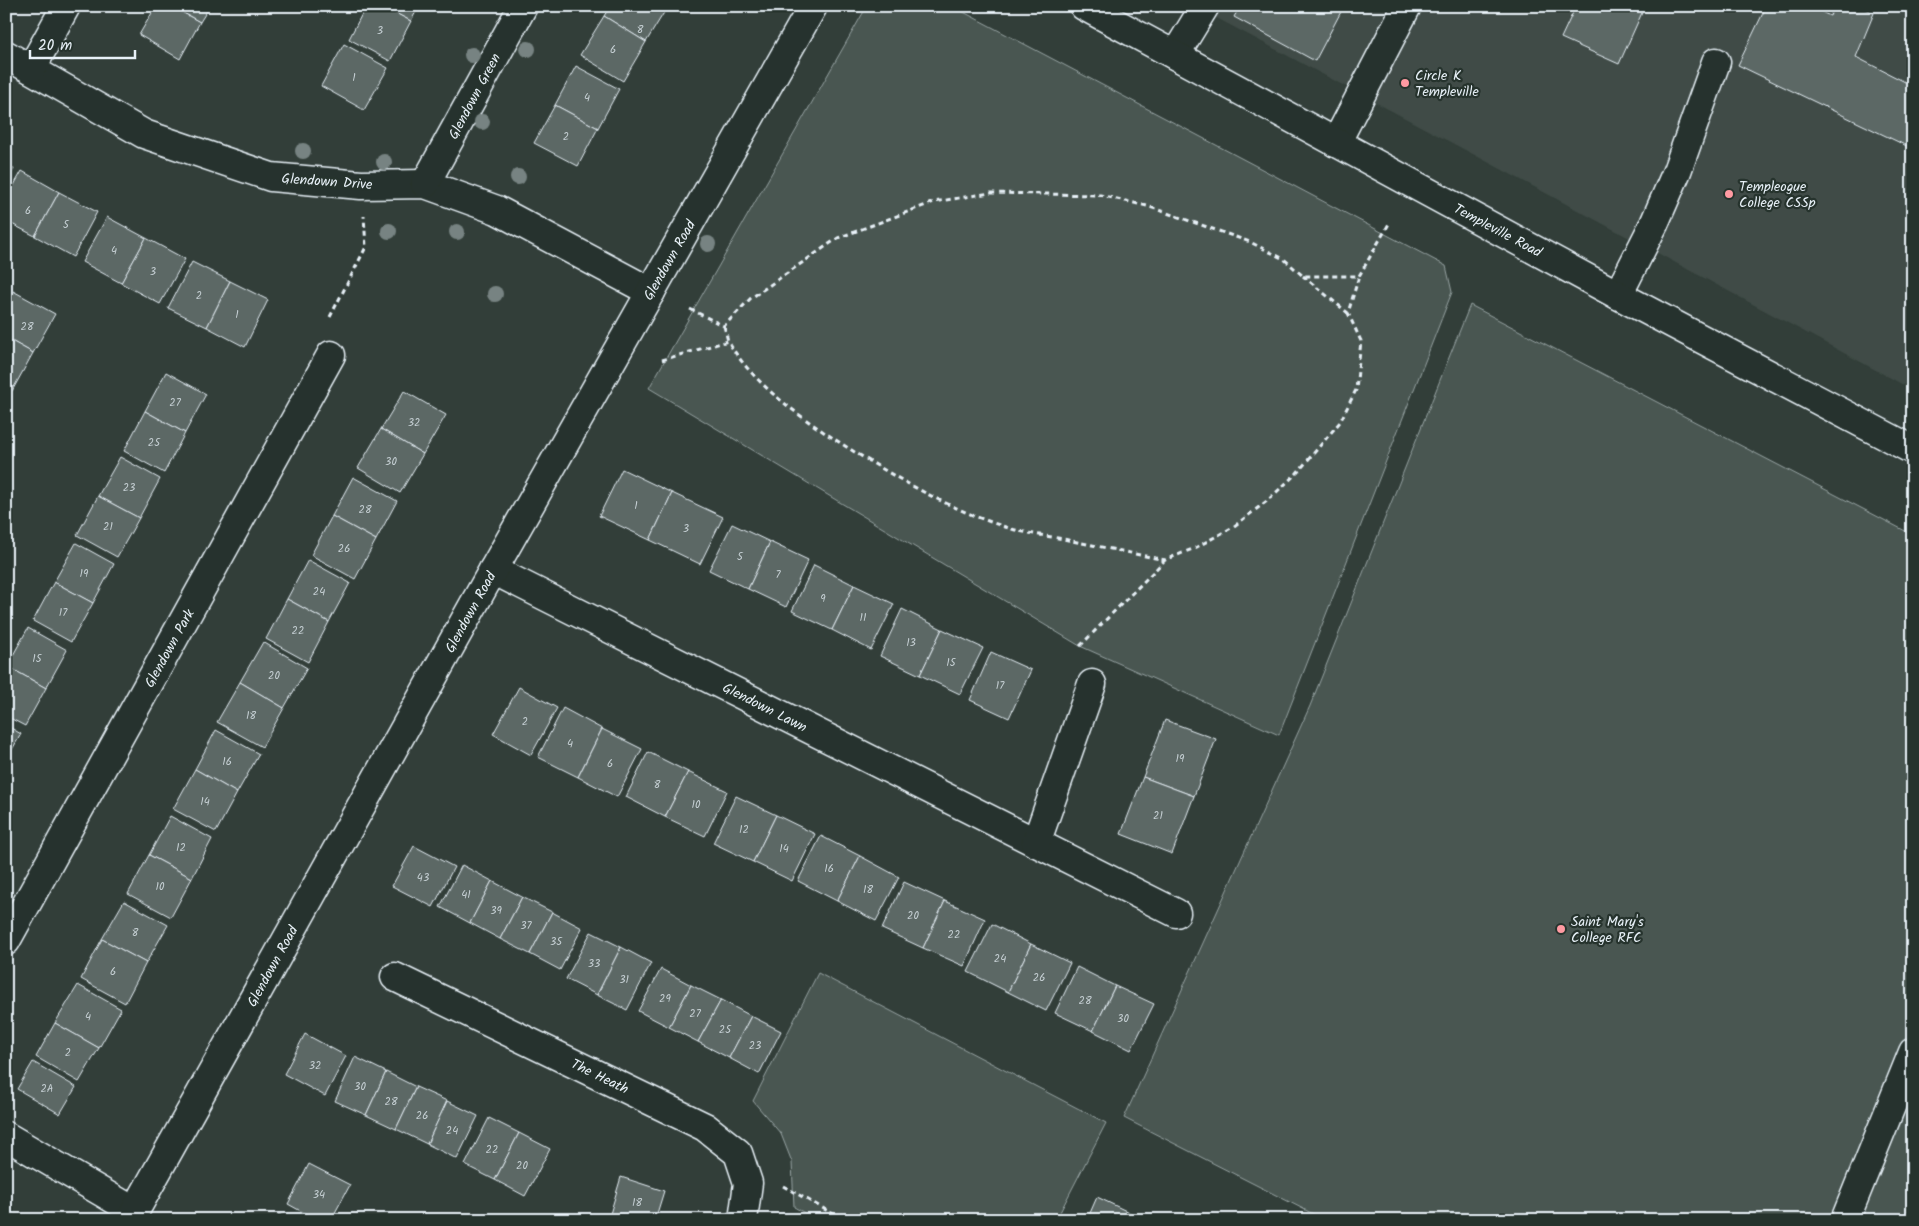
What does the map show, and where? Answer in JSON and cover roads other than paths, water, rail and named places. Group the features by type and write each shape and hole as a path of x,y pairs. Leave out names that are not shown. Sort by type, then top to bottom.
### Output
{"street":[{"path":"31,69 66,6"},
{"name":"Glendown Green","path":"424,184 523,6"},
{"name":"Glendown Road","path":"132,1216 493,570 813,6"},
{"name":"Templeville Road","path":"1084,6 1336,143 1913,450"},
{"path":"1175,55 1205,6"},
{"path":"1336,143 1407,6"},
{"name":"Glendown Drive","path":"6,56 144,134 271,177 361,186 424,184 496,210 651,292"},
{"path":"1618,294 1654,224 1677,171 1716,62"},
{"name":"Glendown Park","path":"6,941 332,355"},
{"name":"Glendown Lawn","path":"493,570 1176,913"},
{"path":"1036,843 1092,684"},
{"name":"The Heath","path":"395,977 705,1127 738,1153 748,1183 743,1220"},
{"path":"1845,1220 1913,1052"},
{"path":"6,1136 132,1216"}],"place":[{"name":"Circle K Templeville","path":"1405,83"},
{"name":"Templeogue College CSSp","path":"1729,194"},
{"name":"Saint Mary's College RFC","path":"1561,929"}]}
